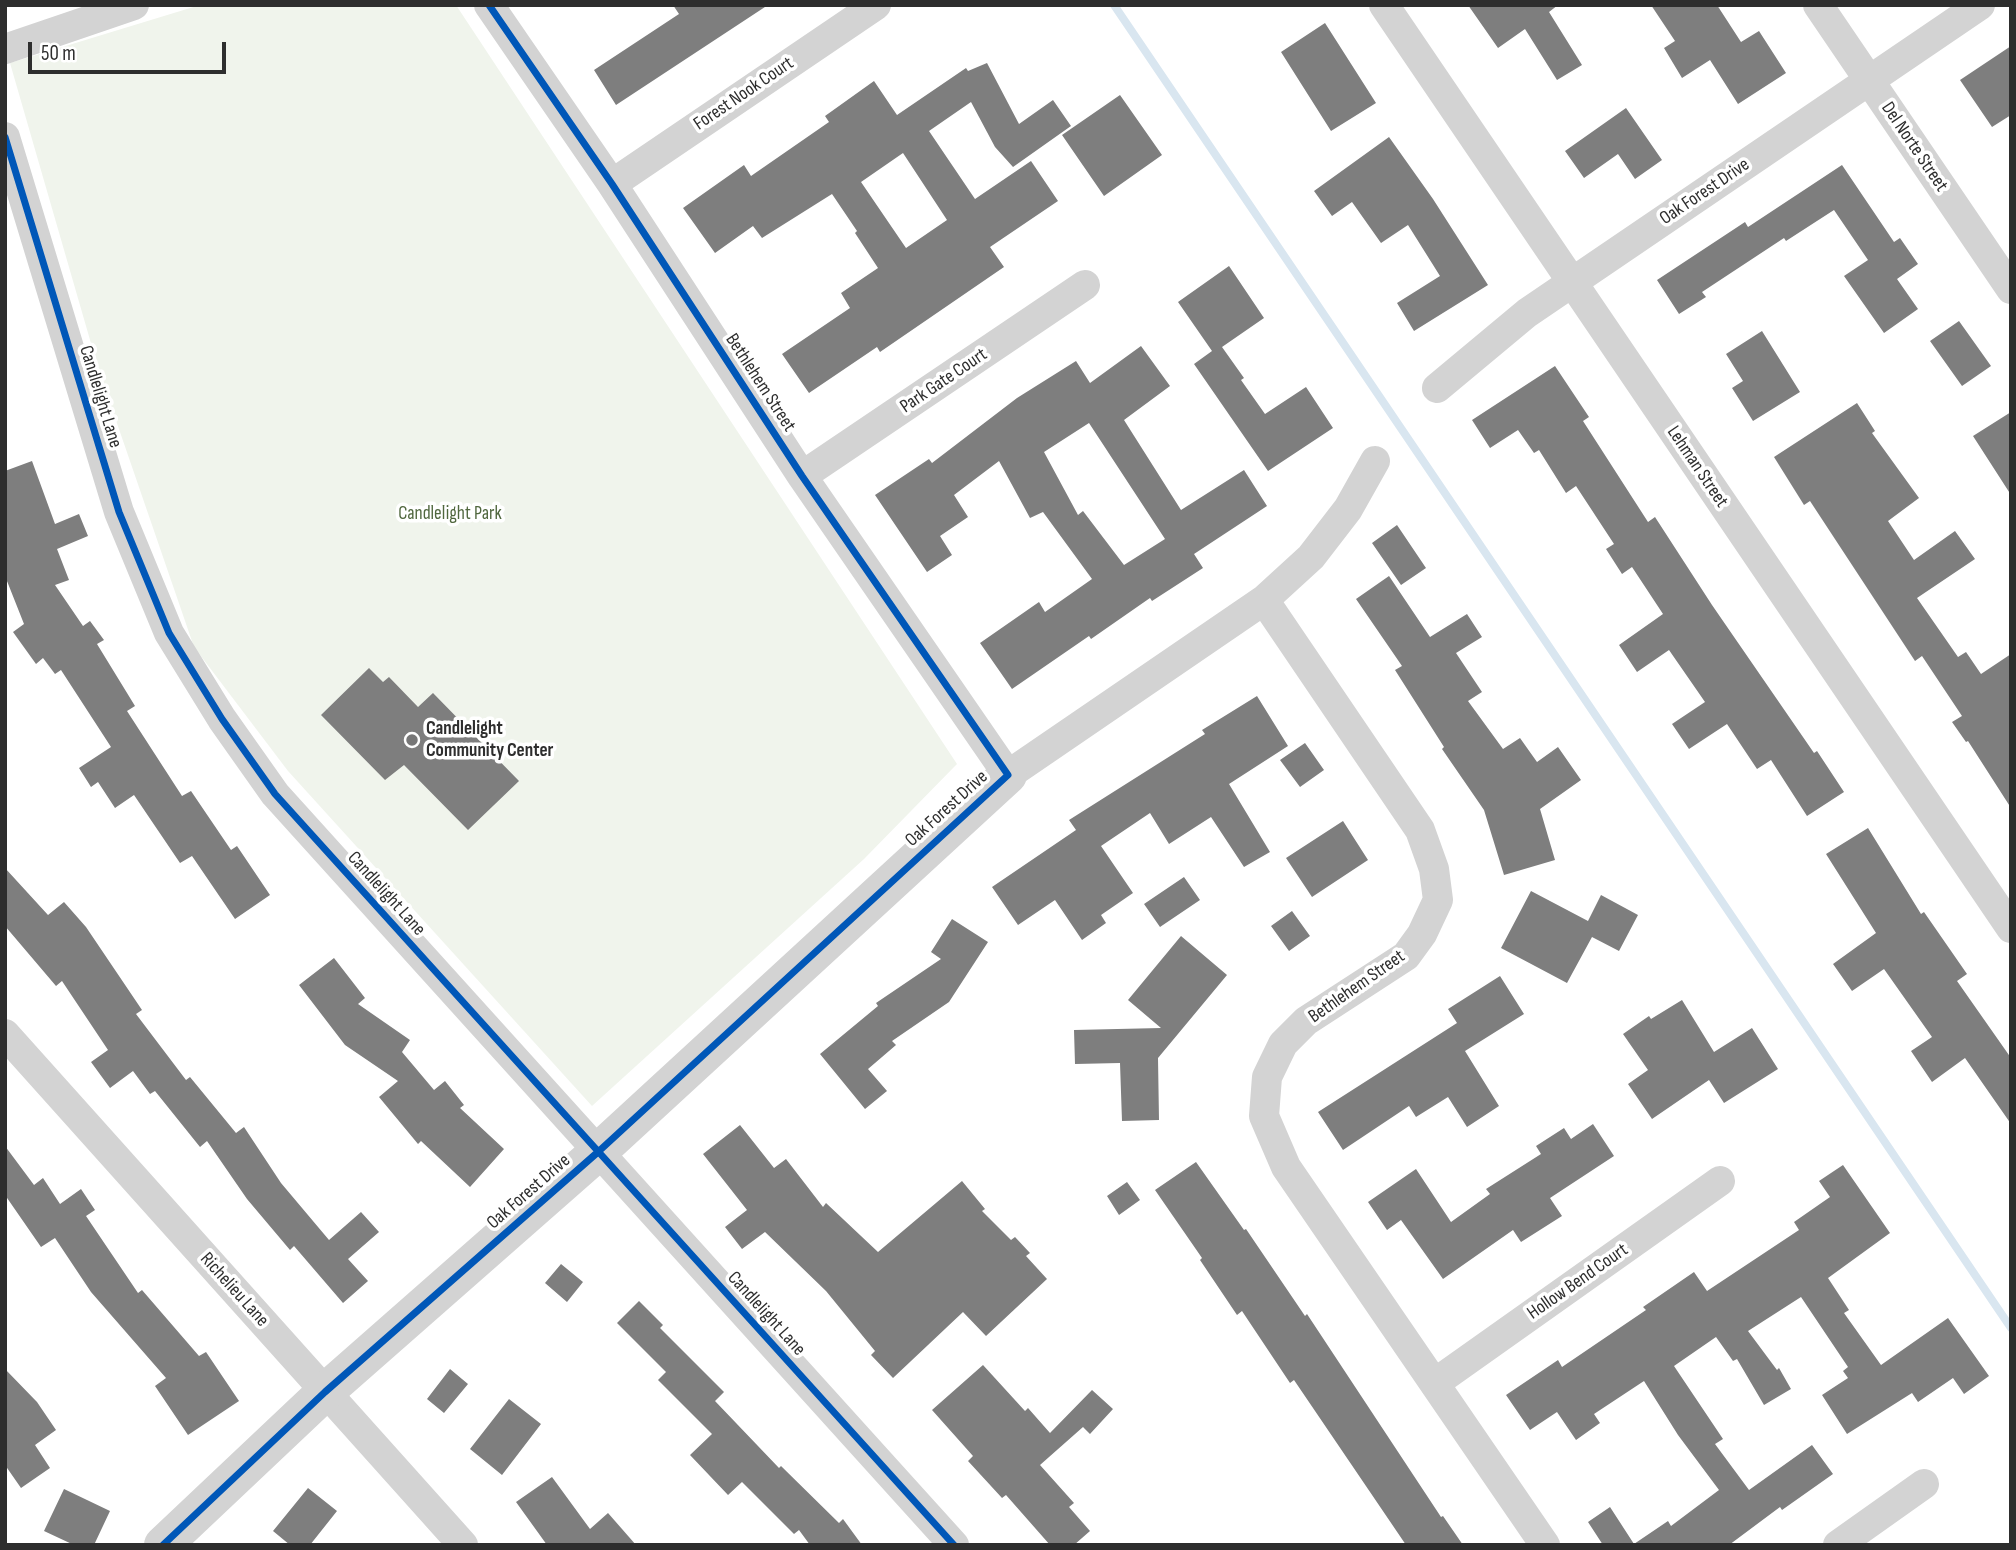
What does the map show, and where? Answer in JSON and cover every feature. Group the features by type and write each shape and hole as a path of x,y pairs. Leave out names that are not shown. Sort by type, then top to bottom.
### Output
{"street":[{"path":"5,49 134,5"},
{"name":"Bethlehem Street","path":"489,5 612,184 802,476 1008,775"},
{"name":"Forest Nook Court","path":"612,184 876,5"},
{"name":"Lehman Street","path":"1384,5 2011,928"},
{"name":"Del Norte Street","path":"1818,5 2011,289"},
{"name":"Oak Forest Drive","path":"1437,388 1527,313 1979,5"},
{"name":"Candlelight Lane","path":"5,137 119,512 169,633 222,719 275,794 954,1545"},
{"name":"Park Gate Court","path":"802,476 1085,285"},
{"name":"Oak Forest Drive","path":"163,1545 325,1392 598,1152 1008,775 1264,600 1311,557 1348,509 1375,461"},
{"name":"Bethlehem Street","path":"1264,600 1420,830 1434,869 1438,900 1422,934 1406,956 1306,1021 1283,1044 1268,1077 1264,1116 1286,1167 1545,1545"},
{"name":"Richelieu Lane","path":"5,1034 463,1545"},
{"name":"Hollow Bend Court","path":"1435,1383 1720,1181"},
{"path":"1838,1545 1924,1484"}],"green space":[{"name":"Candlelight Park","path":"200,5 456,5 957,764 864,859 592,1106 288,771 194,647 99,371 10,63"}],"building":[{"path":"673,5 768,5 616,105 594,70 679,14"},
{"path":"1468,5 1558,5 1549,12 1582,65 1557,80 1525,29 1498,48"},
{"path":"1651,5 1717,5 1741,42 1759,31 1786,73 1738,104 1710,60 1682,78 1664,48 1675,41"},
{"path":"1325,23 1376,103 1331,131 1281,52"},
{"path":"2011,46 2011,115 1992,127 1960,80"},
{"path":"987,63 1019,124 1053,100 1071,126 1013,167 995,147 971,102 929,131 975,199 1031,161 1058,201 990,247 1004,267 880,352 877,347 809,393 782,354 850,308 841,293 878,268 832,194 762,238 753,226 715,253 683,208 744,165 751,176 829,122 825,116 874,81 897,115 966,68 968,71","holes":["903,153 947,220 906,248 861,182"]},
{"path":"1120,95 1162,155 1104,196 1062,135"},
{"path":"1626,108 1662,160 1635,179 1618,154 1584,178 1565,151"},
{"path":"1389,137 1433,199 1488,285 1414,331 1397,303 1440,276 1408,225 1381,243 1352,202 1332,216 1314,191"},
{"path":"1842,165 1894,242 1900,238 1918,264 1897,279 1918,309 1884,333 1844,276 1868,260 1834,210 1786,241 1784,238 1702,292 1706,297 1679,314 1657,280 1745,222 1748,227"},
{"path":"1229,266 1264,318 1222,347 1244,378 1241,380 1265,414 1306,387 1333,428 1268,471 1194,364 1212,351 1178,302"},
{"path":"1959,321 1991,366 1962,386 1930,341"},
{"path":"1762,331 1800,392 1753,421 1732,388 1743,381 1726,354"},
{"path":"1141,346 1170,386 1124,420 1181,510 1244,470 1267,506 1194,554 1203,568 1152,601 1150,598 1091,639 1089,636 1012,689 980,643 1039,602 1045,612 1092,579 1043,512 1030,518 999,461 954,495 968,517 940,536 952,555 927,572 875,495 929,459 932,463 1017,398 1076,361 1090,383","holes":["1089,423 1165,539 1124,565 1083,511 1078,515 1044,452"]},
{"path":"1555,366 1589,417 1583,421 1648,522 1655,517 1712,605 1844,792 1807,816 1771,760 1757,769 1727,724 1689,749 1672,724 1705,702 1669,650 1637,672 1619,645 1663,614 1632,567 1622,574 1606,549 1614,544 1576,486 1566,493 1539,450 1534,453 1518,430 1490,448 1472,420"},
{"path":"1857,403 1875,431 1872,433 1919,498 1888,521 1914,560 1955,531 1975,559 1917,598 1958,657 1966,652 1981,674 2011,654 2011,808 1968,741 1966,742 1952,722 1962,716 1922,656 1915,661 1810,501 1804,505 1774,457"},
{"path":"2011,412 2011,495 1973,436"},
{"path":"32,461 55,524 79,514 88,536 57,549 69,580 55,585 83,626 90,621 104,640 97,644 135,706 127,711 182,796 191,791 231,850 237,846 270,895 235,919 192,856 180,863 134,795 115,808 98,782 91,787 79,768 111,747 61,670 55,674 43,658 36,664 13,632 24,624 5,576 5,471"},
{"path":"1397,525 1426,568 1401,585 1372,543"},
{"path":"1389,576 1430,637 1467,614 1482,637 1456,653 1482,692 1468,701 1503,749 1520,738 1537,762 1558,747 1581,780 1540,809 1555,860 1504,875 1484,810 1442,749 1444,747 1395,670 1402,666 1356,599"},
{"name":"Candlelight Community Center","path":"369,668 383,682 389,677 418,707 433,693 519,781 468,830 404,765 385,780 321,715"},
{"path":"1257,696 1288,746 1229,784 1270,852 1244,867 1211,817 1169,844 1150,813 1101,846 1133,893 1101,915 1106,923 1082,940 1055,900 1018,925 992,887 1076,830 1069,820 1205,734 1202,730"},
{"path":"1305,743 1324,770 1300,787 1280,760"},
{"path":"1343,821 1368,860 1312,897 1286,858"},
{"path":"1868,828 1921,914 1924,912 1967,974 1957,981 2011,1058 2011,1124 1965,1058 1932,1082 1911,1051 1932,1037 1884,969 1852,991 1833,964 1876,933 1826,854"},
{"path":"5,868 48,915 64,902 86,927 142,1010 136,1014 186,1080 190,1077 236,1133 244,1127 281,1183 329,1240 361,1212 379,1232 348,1259 368,1281 343,1303 294,1246 290,1250 247,1199 207,1141 200,1147 155,1091 150,1094 133,1071 110,1088 91,1062 108,1050 62,981 56,986 5,926"},
{"path":"1184,877 1200,900 1160,927 1144,904"},
{"path":"1531,891 1588,921 1601,895 1638,915 1619,951 1592,937 1567,983 1501,948"},
{"path":"1292,911 1310,936 1289,951 1271,926"},
{"path":"952,919 988,942 949,1002 892,1041 896,1045 868,1069 887,1091 865,1109 820,1054 878,1006 876,1003 941,959 931,952"},
{"path":"1181,936 1227,975 1158,1058 1159,1120 1122,1121 1120,1063 1075,1064 1074,1030 1161,1028 1128,1000"},
{"path":"334,958 365,998 358,1004 410,1040 402,1052 434,1090 445,1081 464,1105 460,1108 504,1149 470,1187 421,1141 418,1144 379,1097 398,1081 345,1045 299,985"},
{"path":"1500,976 1524,1014 1465,1051 1499,1106 1467,1127 1448,1097 1416,1117 1409,1106 1343,1150 1318,1112 1457,1023 1448,1009"},
{"path":"1682,1000 1714,1052 1752,1028 1778,1069 1724,1103 1709,1080 1652,1119 1628,1084 1648,1070 1623,1034 1649,1016 1651,1019"},
{"path":"1593,1124 1614,1156 1550,1198 1562,1216 1521,1242 1513,1230 1443,1279 1401,1220 1387,1230 1368,1202 1416,1169 1451,1222 1490,1194 1486,1189 1541,1154 1536,1146 1564,1128 1571,1139"},
{"path":"740,1125 774,1168 786,1159 823,1207 826,1203 878,1252 962,1181 985,1209 982,1211 1011,1240 1015,1237 1030,1253 1026,1256 1047,1279 986,1336 963,1312 893,1378 871,1355 875,1351 826,1291 765,1232 742,1249 725,1227 747,1210 703,1154"},
{"path":"5,1146 34,1185 43,1178 60,1204 81,1189 95,1210 86,1216 138,1293 142,1290 199,1356 206,1352 239,1401 188,1435 155,1386 166,1378 91,1292 55,1238 41,1247 5,1195"},
{"path":"1196,1162 1244,1230 1246,1229 1305,1316 1307,1314 1441,1517 1443,1516 1463,1545 1406,1545 1294,1380 1290,1383 1242,1311 1237,1315 1155,1190"},
{"path":"1843,1165 1890,1233 1828,1278 1849,1310 1844,1313 1881,1365 1948,1318 1989,1376 1964,1394 1953,1378 1918,1402 1912,1393 1847,1434 1822,1395 1848,1378 1843,1371 1848,1367 1801,1297 1748,1331 1777,1370 1779,1368 1791,1389 1764,1405 1737,1359 1733,1361 1716,1337 1674,1366 1723,1439 1715,1444 1749,1490 1812,1445 1833,1474 1782,1510 1780,1507 1729,1545 1603,1545 1588,1522 1610,1507 1634,1544 1668,1521 1671,1526 1719,1490 1678,1435 1644,1381 1594,1414 1600,1423 1576,1440 1557,1412 1530,1430 1506,1395 1558,1360 1562,1367 1646,1310 1643,1307 1694,1272 1707,1291 1799,1230 1794,1222 1830,1197 1819,1181"},
{"path":"1127,1182 1140,1200 1119,1215 1107,1196"},
{"path":"561,1264 583,1282 567,1302 545,1283"},
{"path":"639,1301 663,1325 660,1328 724,1392 715,1401 779,1468 781,1466 839,1523 843,1519 862,1545 810,1545 799,1530 794,1534 742,1482 728,1495 690,1455 712,1434 658,1380 666,1372 617,1323"},
{"path":"983,1365 1025,1411 1028,1408 1050,1433 1092,1390 1113,1409 1090,1434 1083,1427 1040,1465 1074,1503 1069,1507 1090,1531 1074,1545 1050,1545 1006,1495 1002,1498 968,1461 973,1456 932,1410"},
{"path":"5,1369 37,1402 56,1430 35,1445 50,1468 21,1488 5,1465"},
{"path":"450,1369 468,1384 444,1413 427,1399"},
{"path":"509,1399 541,1424 502,1475 470,1449"},
{"path":"552,1477 590,1529 608,1513 636,1545 547,1545 516,1502"},
{"path":"308,1488 337,1511 310,1545 290,1545 273,1531"},
{"path":"64,1489 110,1511 94,1545 74,1545 44,1531"}],"waterway":[{"path":"1114,5 2011,1328"}],"cycle path":[{"path":"163,1545 325,1392 598,1152 1008,775 802,476 612,184 489,5"},
{"path":"5,137 119,512 169,633 222,719 275,794 954,1545"}],"place":[{"name":"Candlelight Community Center","path":"412,740"}]}
